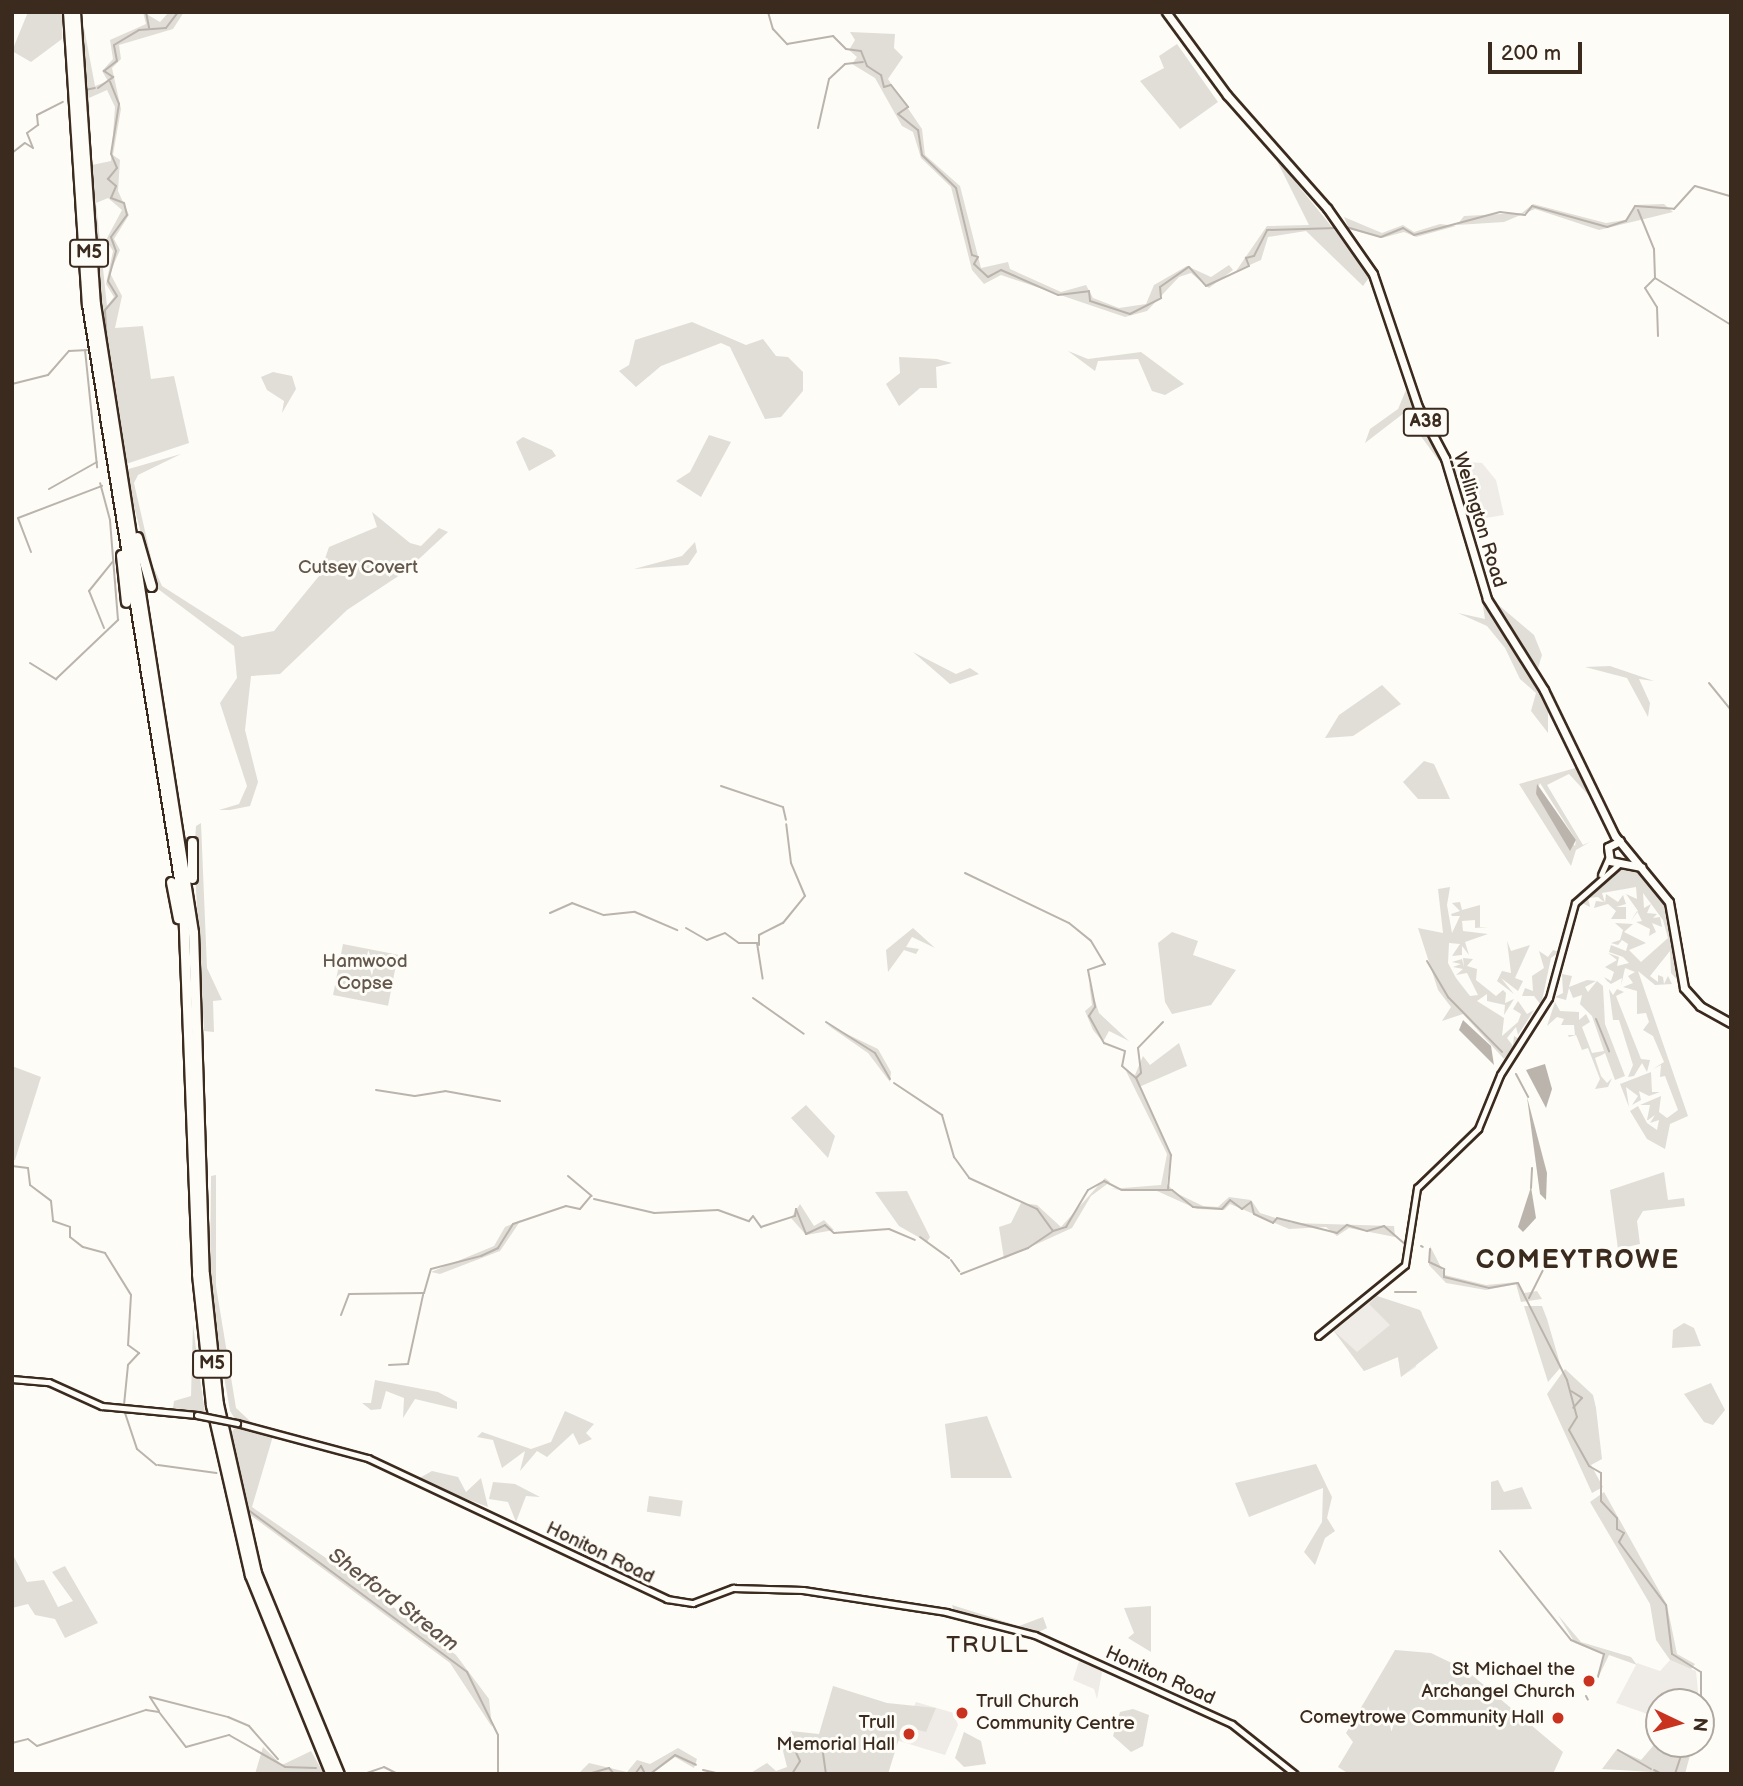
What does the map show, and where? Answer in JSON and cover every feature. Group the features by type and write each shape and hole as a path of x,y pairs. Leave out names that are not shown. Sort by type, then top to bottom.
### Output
{"highway":[{"name":"M5","path":"68,12 80,228 113,474 126,602"},
{"name":"M5","path":"75,12 88,240 123,492 178,809 193,932"},
{"name":"M5","path":"113,474 171,810 188,968 197,1274 215,1433 266,1626 331,1774"},
{"name":"M5","path":"123,492 151,586"},
{"name":"M5","path":"192,842 204,1274 222,1431 265,1599 339,1774"},
{"name":"M5","path":"171,882 188,968"}],"main road":[{"name":"Wellington Road","path":"1166,12 1233,103 1342,227 1387,302 1418,407 1446,458 1487,599 1606,810 1620,841 1630,849 1672,909 1678,975 1693,1000 1731,1023"},
{"name":"Wellington Road","path":"1606,810 1608,859"},
{"path":"1609,845 1620,841"},
{"path":"1622,864 1630,849"},
{"path":"1608,859 1642,867"}],"street":[{"path":"1318,1336 1405,1265 1416,1190 1482,1124 1500,1075 1548,999 1574,903 1600,875 1608,859"},
{"path":"1600,875 1622,864"},
{"name":"Honiton Road","path":"12,1379 49,1382 99,1405 197,1415 368,1458 661,1597 691,1603 733,1588 803,1591 946,1612 1035,1635 1231,1724 1295,1774"}],"shaded area":[{"path":"1452,461 1482,463 1496,480 1504,515 1467,521"},
{"path":"1537,784 1576,840 1570,851 1536,794"},
{"path":"1463,1020 1491,1046 1494,1065 1459,1030"},
{"path":"1545,1064 1552,1089 1546,1108 1526,1070"},
{"path":"1527,1097 1547,1173 1546,1200 1540,1194"},
{"path":"1531,1187 1536,1218 1523,1232 1518,1227"},
{"path":"1377,1296 1422,1312 1416,1367 1401,1377 1398,1357 1364,1371 1333,1330"},
{"path":"1080,1658 1103,1667 1097,1699 1094,1689 1073,1680"},
{"path":"1670,1660 1696,1671 1698,1688 1645,1688 1645,1713 1616,1703 1637,1663 1660,1671"},
{"path":"916,1702 954,1713 958,1725 945,1755 896,1740"}],"green space":[{"path":"28,12 63,12 62,39 31,62 12,51"},
{"path":"81,12 95,86 108,81 102,71 113,59 110,40 146,24 143,12 160,22 169,12 184,12 173,29 119,45 121,59 112,68 121,109 113,155 120,160 118,191 129,215 114,239 120,250 110,273 122,296 115,328 143,326 151,379 174,376 189,443 123,465 98,287","holes":["107,90 115,107 111,161 92,165 89,98","108,198 122,210 106,240 113,251 106,284 114,297 107,306 96,203"]},
{"path":"850,32 895,34 894,48 903,57 888,79 922,129 925,155 960,186 981,268 1008,262 1010,269 1061,292 1086,285 1093,298 1119,308 1146,304 1154,285 1187,266 1211,277 1229,265 1233,270 1209,288 1191,273 1179,277 1147,311 1125,317 1001,275 984,284 972,270 951,187 921,158 913,132 902,126 875,78 852,64 857,57 849,50 855,40"},
{"path":"1177,44 1218,102 1180,129 1140,81 1164,68 1159,56"},
{"path":"1275,157 1371,275 1363,286 1306,231 1268,237 1261,260 1236,271 1267,226 1309,225"},
{"path":"1533,204 1606,223 1625,220 1635,205 1664,204 1673,212 1599,230 1535,209 1504,222 1457,225 1464,216 1522,213"},
{"path":"1344,217 1382,233 1403,225 1414,232 1440,224 1456,226 1416,237 1404,232 1382,238 1349,229"},
{"path":"692,322 746,345 763,339 776,356 788,357 803,372 803,391 781,417 765,419 730,347 721,343 661,366 636,387 619,371 629,365 635,340"},
{"path":"1068,351 1088,359 1141,352 1184,384 1165,395 1152,391 1138,359 1098,361 1095,371"},
{"path":"899,357 937,359 952,363 936,367 937,388 920,388 899,406 886,384 900,373"},
{"path":"273,372 292,376 296,389 282,413 284,401 267,390 261,377"},
{"path":"1406,390 1440,454 1439,461 1404,413 1365,443 1370,429 1398,409"},
{"path":"709,435 731,442 701,497 676,481 690,472"},
{"path":"523,437 552,450 556,456 529,471 516,442"},
{"name":"Cutsey Covert","path":"181,454 138,475 134,483 153,566 162,586 242,637 274,631 319,576 329,547 377,527 372,512 410,543 421,546 439,528 448,532 406,571 347,610 280,674 251,676 245,730 258,782 250,806 230,810 219,810 239,804 247,786 220,703 237,678 234,646 154,586 125,470"},
{"path":"695,542 697,552 688,565 634,569 682,556"},
{"path":"1488,596 1534,635 1542,655 1538,668"},
{"path":"1482,600 1548,705 1548,733 1531,711 1536,693 1520,679 1505,648 1487,626 1458,613 1485,619"},
{"path":"913,652 956,674 970,668 979,674 950,684"},
{"path":"1610,666 1654,681 1639,679 1650,703 1648,717 1627,678 1585,667"},
{"path":"1382,685 1401,704 1353,736 1325,738 1339,715"},
{"path":"1424,761 1434,764 1450,799 1418,799 1403,782"},
{"path":"1579,767 1592,799 1569,774 1547,785 1583,845 1590,842 1576,850 1571,866 1519,784","holes":["1540,783 1576,840 1575,846 1536,794"]},
{"path":"201,823 207,968 222,1000 213,1001 214,1032 204,1031 194,855 196,826"},
{"path":"1627,867 1645,876 1667,905 1674,947 1678,981 1671,973 1670,951 1650,976 1658,982 1658,975 1663,977 1664,984 1668,976 1672,984 1655,985 1638,971 1688,1116 1670,1124 1665,1149 1647,1139 1630,1111 1638,1106 1647,1123 1657,1130 1659,1120 1650,1123 1655,1115 1647,1120 1650,1105 1640,1105 1661,1096 1659,1112 1667,1118 1678,1110 1665,1076 1660,1077 1661,1065 1653,1069 1664,1062 1653,1036 1643,1030 1649,1022 1646,1013 1637,1014 1637,991 1623,987 1633,983 1628,976 1635,972 1625,968 1621,986 1622,978 1611,984 1604,977 1611,981 1614,972 1605,967 1617,960 1608,953 1619,957 1617,966 1629,963 1623,957 1609,952 1611,945 1626,951 1628,944 1622,940 1618,945 1611,943 1620,940 1623,930 1615,923 1633,924 1624,932 1646,943 1629,950 1641,962 1668,938 1663,920 1643,893 1644,908 1651,904 1647,913 1657,914 1653,918 1660,917 1662,927 1652,923 1656,932 1649,936 1650,929 1636,922 1642,921 1626,894 1637,899 1636,887 1602,893 1605,903 1606,894 1618,902 1623,895 1626,904 1616,907 1626,907 1626,919 1611,919 1616,911 1608,904 1594,908 1596,901 1604,902 1598,897 1588,898 1590,907 1580,902 1609,874"},
{"path":"1450,887 1447,905 1452,933 1460,916 1451,914 1460,911 1452,903 1460,902 1462,910 1480,905 1480,927 1488,927 1475,928 1475,920 1462,921 1463,931 1488,934 1465,942 1469,955 1462,946 1462,955 1452,956 1460,944 1449,943 1448,963 1456,978 1470,996 1478,995 1467,973 1456,975 1463,969 1453,967 1461,964 1452,962 1462,959 1464,967 1463,958 1473,959 1467,966 1477,969 1476,980 1496,996 1503,990 1506,993 1505,1003 1514,999 1504,1015 1505,1005 1487,1001 1487,994 1477,1001 1504,1018 1502,1036 1518,1022 1521,1014 1513,1009 1518,1001 1527,1014 1534,1010 1518,1035 1516,1027 1507,1038 1513,1046 1514,1036 1521,1040 1504,1059 1463,1014 1442,1021 1451,1007 1438,990 1418,928 1443,933 1438,889"},
{"path":"913,928 935,948 912,937 906,947 919,949 916,954 904,950 888,972 886,950"},
{"path":"1172,932 1198,941 1193,955 1236,970 1211,1005 1172,1014 1165,1002 1158,943"},
{"path":"1507,941 1511,951 1530,945 1515,978 1523,981 1518,991 1501,978 1514,994 1497,981 1502,971 1511,973"},
{"name":"Hamwood Copse","path":"343,944 398,955 388,1006 333,995"},
{"path":"1553,950 1559,952 1551,958 1541,1005 1534,996 1522,996 1525,988 1533,991 1532,976 1544,968 1539,951 1548,957"},
{"path":"1562,974 1572,976 1569,987 1587,980 1596,981 1585,987 1588,992 1597,981 1603,986 1605,1024 1625,1076 1615,1080 1605,1053 1595,1058 1601,1076 1607,1083 1612,1078 1608,1087 1595,1089 1600,1079 1588,1048 1582,1050 1576,1035 1569,1037 1568,1035 1575,1035 1574,1025 1561,1025 1564,1019 1557,1017 1547,1026 1555,1002 1560,1011 1579,1012 1579,1020 1586,1014 1590,1022 1582,1027 1592,1053 1604,1051 1592,1016 1580,1004 1582,995 1573,998 1569,988 1566,1000 1555,997 1563,993"},
{"path":"1089,983 1099,1013 1129,1041 1109,1031 1103,1042 1093,1030 1085,1011 1092,1005"},
{"path":"1609,989 1613,995 1617,989 1624,992 1616,996 1641,1059 1650,1060 1647,1072 1642,1063 1634,1076 1628,1077 1633,1065 1619,1020 1613,1020"},
{"path":"826,1024 878,1049 891,1072 890,1082 868,1053"},
{"path":"1179,1043 1187,1066 1139,1087 1171,1154 1167,1184 1176,1193 1203,1206 1218,1207 1229,1197 1251,1200 1260,1213 1292,1223 1394,1226 1395,1237 1349,1228 1337,1236 1326,1227 1289,1229 1230,1204 1224,1210 1197,1209 1157,1191 1110,1189 1161,1185 1167,1154 1126,1071 1135,1075 1143,1056 1150,1065"},
{"path":"12,1066 41,1077 15,1160 12,1160"},
{"path":"1651,1072 1652,1092 1660,1092 1649,1096 1639,1091 1641,1100 1632,1105 1638,1096 1626,1087 1629,1107 1620,1084"},
{"path":"806,1105 835,1136 828,1158 791,1118"},
{"path":"1664,1172 1668,1200 1684,1198 1685,1206 1643,1211 1637,1221 1640,1244 1618,1249 1610,1190"},
{"path":"216,1175 216,1286 236,1408 251,1422 235,1419 230,1411 217,1336 210,1274 211,1176"},
{"path":"1105,1178 1110,1182 1091,1196 1072,1228 1004,1259 999,1227 1011,1223 1021,1203 1037,1205 1061,1227"},
{"path":"907,1191 930,1237 927,1242 899,1226 875,1192"},
{"path":"800,1204 814,1226 824,1220 834,1230 806,1235 791,1218"},
{"path":"521,1220 500,1251 440,1274 431,1272 494,1246 505,1227"},
{"path":"1430,1246 1445,1275 1486,1285 1518,1282 1524,1293 1537,1291 1542,1299 1521,1302 1516,1284 1486,1290 1446,1283 1429,1265"},
{"path":"1377,1296 1420,1310 1438,1348 1401,1377 1398,1357 1364,1371 1333,1330 1357,1352 1390,1325 1369,1304"},
{"path":"1524,1306 1542,1306 1547,1319 1561,1367 1548,1382"},
{"path":"1684,1323 1694,1328 1701,1346 1672,1348 1673,1330"},
{"path":"193,1324 205,1413 173,1408 174,1401 191,1396"},
{"path":"1565,1369 1593,1395 1596,1408 1602,1459 1591,1465 1603,1487 1592,1493 1547,1394"},
{"path":"375,1380 438,1392 457,1402 457,1409 415,1399 403,1418 404,1398 386,1391 381,1409 371,1410 362,1403 371,1403"},
{"path":"1711,1383 1725,1410 1713,1425 1704,1422 1684,1394"},
{"path":"565,1411 594,1424 586,1433 592,1439 579,1445 573,1433 547,1457 537,1451 520,1471 525,1451 502,1468 493,1440 477,1437 482,1432 531,1449 551,1442"},
{"path":"987,1416 1012,1478 951,1478 945,1424"},
{"path":"236,1426 273,1436 252,1507 365,1585 377,1584 379,1596 456,1655 489,1699 492,1727 450,1663 249,1514 230,1435"},
{"path":"1316,1464 1332,1497 1327,1518 1335,1531 1325,1538 1315,1565 1304,1552 1322,1522 1323,1488 1249,1517 1235,1483"},
{"path":"432,1471 458,1477 466,1492 481,1478 488,1507 416,1480"},
{"path":"1498,1480 1504,1492 1522,1487 1532,1509 1491,1510 1491,1482"},
{"path":"493,1482 515,1484 540,1497 526,1496 516,1522 508,1502 489,1499"},
{"path":"1604,1492 1667,1605 1677,1654 1695,1664 1691,1669 1670,1660 1656,1640 1650,1604 1590,1502"},
{"path":"649,1496 683,1501 680,1517 647,1512"},
{"path":"12,1553 27,1582 44,1580 58,1607 73,1601 52,1572 65,1566 98,1623 65,1638 55,1619 35,1615 28,1604 12,1608"},
{"path":"952,1605 1019,1626 1043,1617 1047,1628 1037,1633 954,1612"},
{"path":"1151,1606 1151,1652 1128,1638 1134,1633 1124,1608"},
{"path":"1558,1615 1581,1642 1631,1657 1637,1665 1609,1655 1597,1680 1604,1655 1575,1643"},
{"path":"1395,1650 1431,1653 1466,1670 1563,1752 1553,1774 1349,1774 1338,1767 1353,1742 1346,1733"},
{"path":"833,1686 887,1703 936,1708 926,1732 903,1726 888,1774 749,1774 767,1763 776,1771 787,1767 783,1751 791,1731 819,1734"},
{"path":"1133,1709 1149,1715 1143,1746 1131,1752 1113,1736 1120,1712"},
{"path":"964,1732 981,1741 986,1764 964,1767 955,1758"},
{"path":"263,1747 282,1765 311,1751 324,1774 255,1774"},
{"path":"678,1748 697,1759 694,1768 675,1757 652,1774 578,1774 589,1763 627,1772 637,1760 650,1764"},
{"path":"1617,1749 1641,1760 1645,1755 1645,1758 1689,1758 1685,1774 1602,1769"}],"waterway":[{"path":"146,12 149,28"},
{"path":"98,88 113,77 104,71 117,61 114,45 139,30 166,28 178,12"},
{"path":"768,12 773,29 787,44 833,36 846,49 861,51 867,66 881,75 884,87 891,85 908,107 898,114 918,130 922,155 956,188 972,255 978,257 974,264 988,277 1001,270 1058,295 1089,291 1090,301 1130,314 1161,298 1160,287 1189,267 1206,286 1249,266 1246,258 1254,256 1267,230 1337,228"},
{"path":"818,128 829,79 845,64 863,62"},
{"path":"107,348 105,310 117,296 108,281 116,251 111,237 127,215 124,203 111,198 116,186 108,179 117,168 111,154 119,104 110,82"},
{"path":"85,90 95,88"},
{"path":"12,153 25,143 33,148 27,133 38,125 37,115 63,102"},
{"path":"1346,227 1381,237 1403,228 1414,235 1500,212 1525,215 1532,206 1607,227 1626,221 1635,206 1674,209 1695,186 1731,196"},
{"path":"1638,210 1654,249 1655,278 1731,325"},
{"path":"1655,278 1645,288 1657,307 1658,336"},
{"path":"85,350 97,467"},
{"path":"12,384 48,375 69,351 88,350"},
{"path":"49,489 97,462"},
{"path":"30,663 56,679 118,620 110,520 100,483"},
{"path":"31,552 18,518 102,486"},
{"path":"104,628 89,591 113,561"},
{"path":"1709,683 1731,710"},
{"path":"721,786 783,807 786,820"},
{"path":"759,945 759,935 783,923 805,896 791,863 786,824"},
{"path":"965,873 1069,923 1091,941 1105,964 1088,970 1095,1007 1089,1016 1104,1043 1125,1051 1122,1066 1136,1078"},
{"path":"550,913 572,903 604,915 635,912 677,930"},
{"path":"686,928 707,940 725,933 739,943 757,943 763,979"},
{"path":"1427,961 1448,997 1502,1052"},
{"path":"753,998 804,1034"},
{"path":"1596,1019 1609,1052"},
{"path":"826,1022 875,1053 890,1079"},
{"path":"1163,1022 1138,1048 1141,1073 1136,1078 1171,1155 1168,1190"},
{"path":"1516,1074 1528,1097"},
{"path":"894,1083 942,1115 954,1157 969,1178 1037,1209 1053,1231 1066,1227 1088,1190 1104,1181 1122,1190 1172,1190 1193,1207 1222,1209 1230,1200 1242,1209 1251,1202 1254,1214 1273,1223 1277,1218 1337,1233 1347,1225 1367,1231 1384,1226 1405,1244"},
{"path":"376,1090 415,1096 445,1091 500,1101"},
{"path":"12,1156 12,1163"},
{"path":"12,1166 28,1168 30,1185 51,1201 53,1221 70,1227 70,1237 83,1247 105,1253 131,1295 128,1345 139,1353 128,1365 124,1405"},
{"path":"1531,1188 1532,1168"},
{"path":"568,1176 592,1196"},
{"path":"341,1315 349,1294 424,1293 431,1269 481,1256 498,1248 513,1224 566,1206 580,1209 591,1196"},
{"path":"594,1199 654,1213 718,1210 749,1221 753,1216 761,1227 795,1216 796,1209 806,1234 825,1225 834,1233 889,1229 915,1240"},
{"path":"961,1274 1028,1248 1053,1231"},
{"path":"920,1237 949,1258"},
{"path":"1430,1249 1429,1262 1444,1269 1444,1277 1489,1288 1518,1283 1567,1380 1577,1417 1569,1430 1589,1466 1601,1473 1601,1501 1617,1518 1617,1529 1624,1533 1619,1542 1666,1605 1672,1654 1701,1672 1701,1688"},
{"path":"951,1260 959,1271"},
{"path":"1529,1298 1547,1262"},
{"path":"1395,1292 1416,1292"},
{"path":"389,1365 408,1364 423,1295"},
{"path":"1571,1391 1582,1398 1573,1408"},
{"name":"Sherford Stream","path":"124,1410 137,1449 156,1465"},
{"name":"Sherford Stream","path":"158,1465 216,1473"},
{"name":"Sherford Stream","path":"237,1470 247,1509 467,1672 498,1735 498,1774"},
{"path":"1500,1551 1571,1640 1604,1654 1598,1677"},
{"path":"1586,1696 1588,1700"},
{"path":"159,1711 150,1697 228,1717 249,1726 278,1759"},
{"path":"12,1743 28,1739 37,1746 146,1710 159,1712 186,1747 229,1735 285,1767 316,1768"},
{"name":"Sherford Stream","path":"792,1774 800,1761 794,1748 822,1746 826,1774"},
{"path":"1618,1750 1651,1769"},
{"name":"Sherford Stream","path":"650,1774 675,1755 696,1765"},
{"path":"1675,1774 1680,1758"},
{"name":"Sherford Stream","path":"635,1774 641,1766 645,1774"},
{"path":"364,1774 384,1767 398,1774"},
{"name":"Sherford Stream","path":"588,1774 609,1768 614,1774"},
{"name":"Sherford Stream","path":"703,1770 721,1774"},
{"path":"1654,1770 1662,1774"},
{"path":"348,1774 354,1774"},
{"name":"Sherford Stream","path":"763,1774 769,1774"}],"place":[{"name":"St Michael the Archangel Church","path":"1589,1681"},
{"name":"Trull Church Community Centre","path":"962,1713"},
{"name":"Comeytrowe Community Hall","path":"1558,1718"},
{"name":"Trull Memorial Hall","path":"909,1734"}],"district":[{"name":"COMEYTROWE","path":"1578,1261"},
{"name":"TRULL","path":"988,1645"}]}
